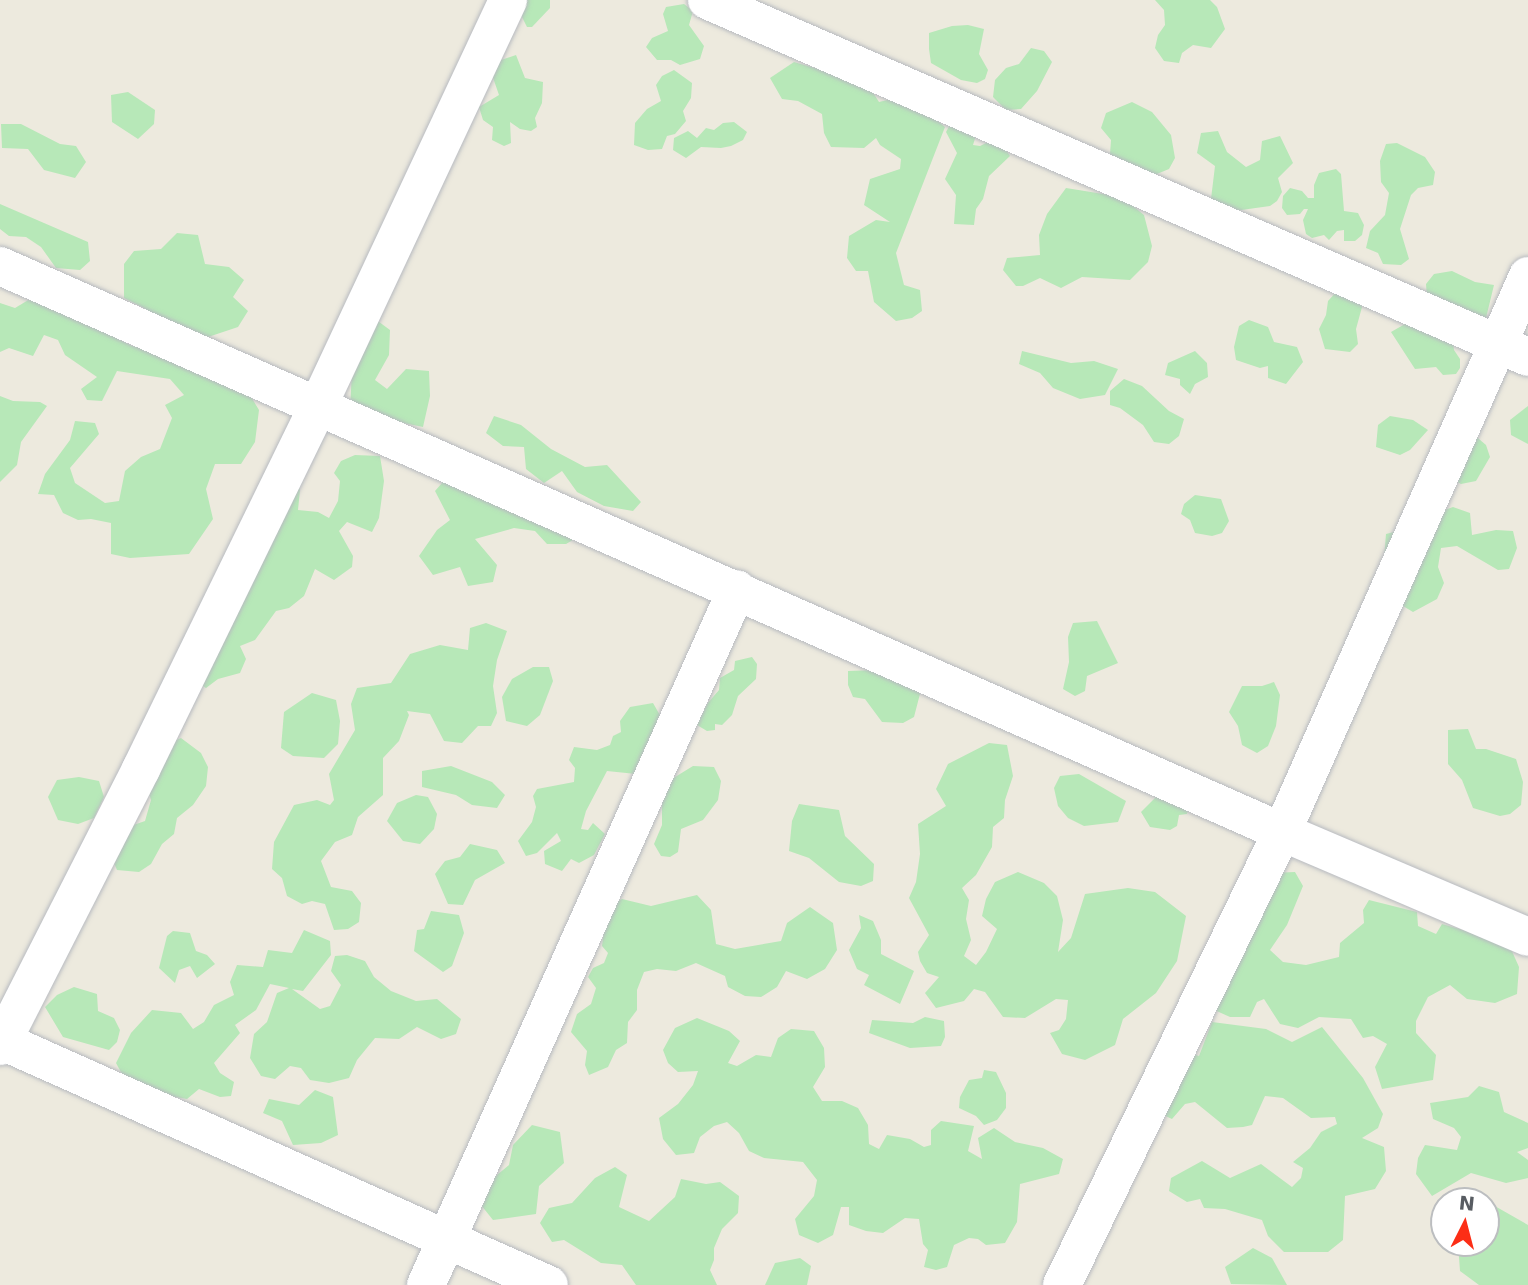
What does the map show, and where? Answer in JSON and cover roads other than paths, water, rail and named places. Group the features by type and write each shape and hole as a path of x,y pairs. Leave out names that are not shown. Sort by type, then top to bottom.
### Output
{"street":[{"path":"508,0 318,406 141,769 1,1042 549,1285"},
{"path":"707,0 1514,351"},
{"path":"0,266 737,589 1282,832 1528,937"},
{"path":"1062,1285 1514,351 1528,276"},
{"path":"426,1285 737,589"}]}
